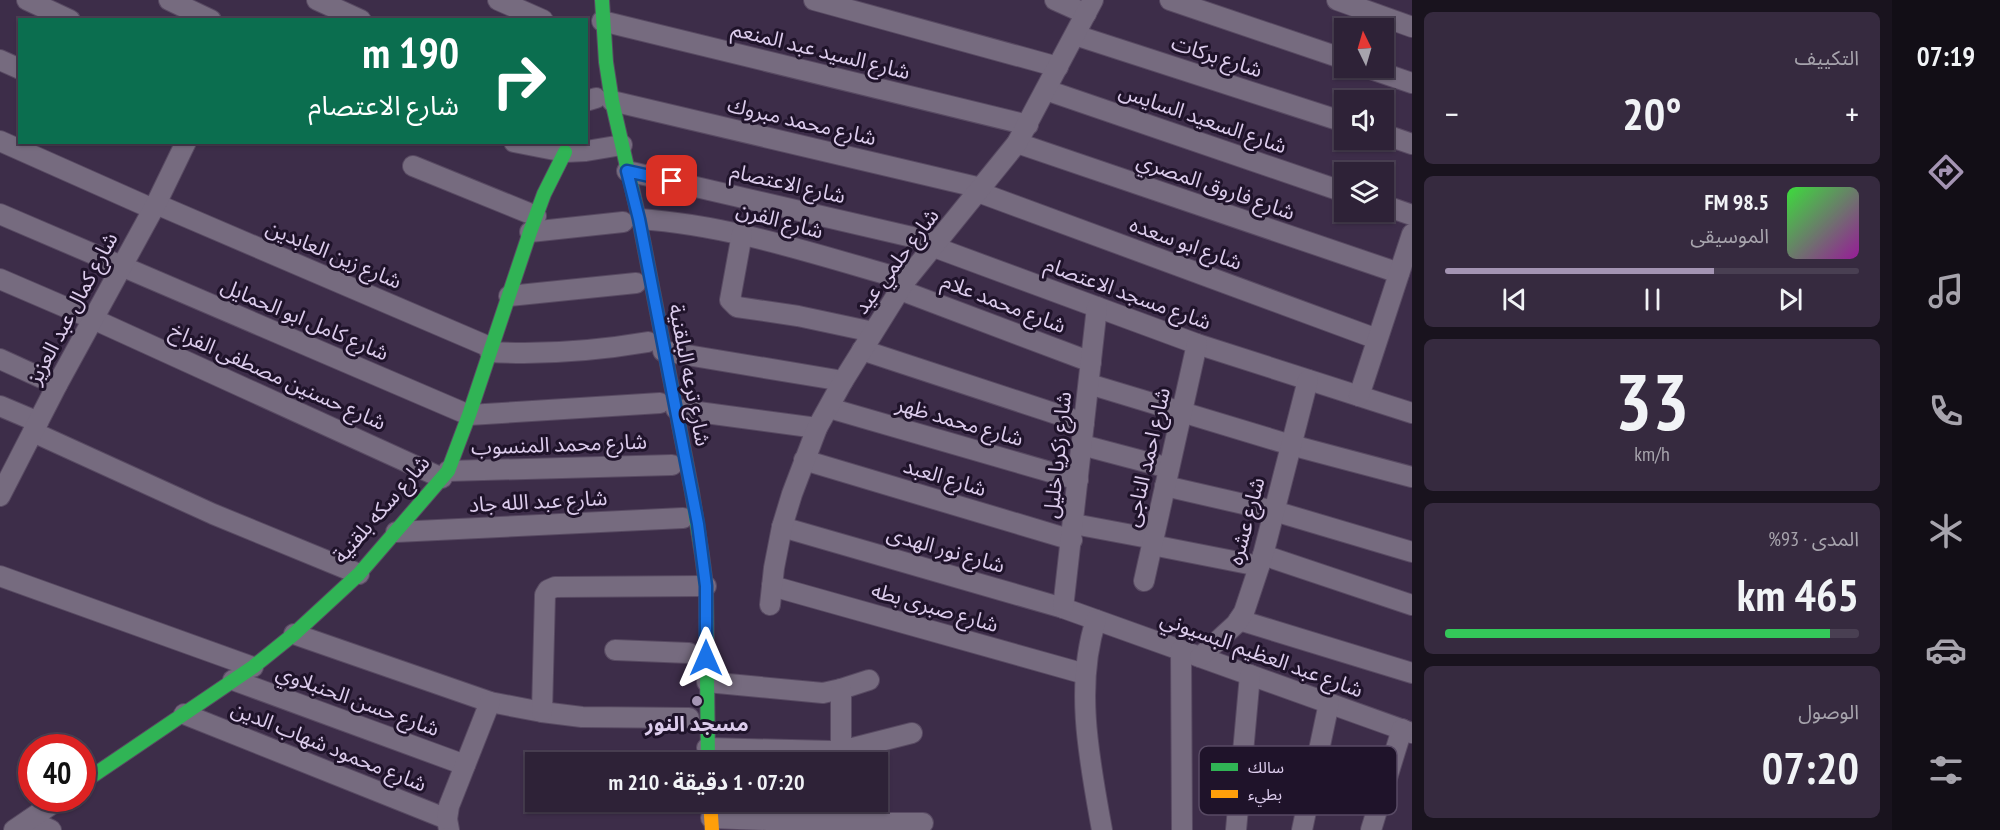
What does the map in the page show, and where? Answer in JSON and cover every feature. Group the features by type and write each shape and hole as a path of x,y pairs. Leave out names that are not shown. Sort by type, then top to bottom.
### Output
{"street":[{"path":"27,0 66,18"},
{"path":"169,0 207,18"},
{"path":"317,0 357,18"},
{"path":"498,0 538,18"},
{"name":"شارع ترعه البلقنية","path":"602,0 597,99 611,148 627,171 627,221 652,346 664,405 698,524 694,587 707,682 707,752"},
{"path":"814,0 1058,67"},
{"path":"1055,0 1089,7"},
{"path":"1170,0 1334,56"},
{"path":"1337,0 1412,27"},
{"name":"شارع حلمي عيد","path":"771,596 776,553 782,527 817,428 843,381 903,285 1017,144 1089,7"},
{"name":"شارع السيد عبد المنعم","path":"602,21 1028,124"},
{"name":"شارع بركات","path":"1075,35 1334,119"},
{"path":"0,60 18,68"},
{"path":"1394,77 1412,83"},
{"name":"شارع السعيد السايس","path":"1046,90 1334,189"},
{"name":"شارع محمد مبروك","path":"597,99 980,190"},
{"path":"1394,138 1412,144"},
{"name":"شارع زين العابدين","path":"0,141 491,350"},
{"name":"شارع كمال عبد العزيز","path":"1,493 57,385 155,207 185,144"},
{"path":"524,144 565,152 611,148"},
{"name":"شارع فاروق المصري","path":"1017,144 1399,273"},
{"name":"شارع سكه بلقنية","path":"96,773 253,667 294,634 359,574 445,474 469,415 533,224 554,172 565,152"},
{"path":"412,166 533,224"},
{"name":"شارع الاعتصام","path":"627,171 936,245"},
{"name":"شارع ابو سعده","path":"980,190 1377,339"},
{"path":"1394,209 1412,215"},
{"name":"شارع كامل ابو الحمايل","path":"0,214 469,415"},
{"name":"شارع الفرن","path":"533,224 674,221 742,234 903,285"},
{"path":"742,234 730,300 732,305 873,332"},
{"path":"1359,396 1412,234"},
{"name":"شارع مسجد الاعتصام","path":"936,245 1097,308 1197,344 1412,413"},
{"name":"شارع حسنين مصطفى الفراخ","path":"0,279 445,474"},
{"path":"509,296 636,284"},
{"name":"شارع محمد علام","path":"903,285 1091,362"},
{"name":"شارع زكريا خليل","path":"1063,608 1097,308"},
{"name":"شارع احمد الناجى","path":"1144,581 1197,344"},
{"path":"491,350 534,354 652,346 843,381"},
{"path":"862,350 1084,423"},
{"path":"0,359 57,385"},
{"name":"شارع عشره","path":"1200,657 1239,620 1246,607 1261,561 1308,380"},
{"path":"1089,384 1292,445 1412,477"},
{"path":"469,415 664,405 817,428"},
{"path":"0,406 36,427 213,514 359,574"},
{"name":"شارع محمد ظهر","path":"828,408 1078,480"},
{"path":"1082,445 1167,477 1274,512 1412,552"},
{"name":"شارع العبد","path":"804,460 1073,532 1153,542 1261,561 1412,605"},
{"path":"673,470 687,546"},
{"name":"شارع محمد المنسوب","path":"445,474 673,470"},
{"name":"شارع عبد الله جاد","path":"396,532 683,518"},
{"name":"شارع نور الهدى","path":"782,527 1063,608 1096,620"},
{"path":"0,576 253,667"},
{"path":"542,712 545,595 548,590 555,587 694,587"},
{"name":"شارع صبرى بطه","path":"771,596 1085,674"},
{"path":"1096,620 1089,640 1085,674 1089,740 1102,830"},
{"name":"شارع عبد العظيم البسيوني","path":"1096,620 1407,731"},
{"path":"1239,620 1412,673"},
{"path":"294,634 490,702 582,717 689,718"},
{"path":"615,650 689,653"},
{"path":"1181,650 1182,830"},
{"path":"1244,746 1250,675"},
{"name":"شارع حسن الحنبلاوي","path":"233,680 465,765"},
{"path":"707,682 823,693 841,690 869,680"},
{"path":"840,750 841,690"},
{"path":"448,824 449,806 490,702"},
{"path":"1320,746 1329,703"},
{"name":"شارع محمود شهاب الدين","path":"183,714 448,824"},
{"path":"1397,758 1407,731"},
{"path":"787,752 840,750 912,733"},
{"path":"19,826 40,812"},
{"path":"1236,830 1237,815"},
{"path":"1302,830 1305,815"},
{"path":"1371,830 1376,815"},
{"path":"711,816 850,824 923,823"},
{"path":"0,822 51,830"}],"traffic: fast":[{"path":"602,0 606,62 612,101 639,219 702,555 706,586 708,752"},
{"path":"96,774 253,667 294,634 359,574 448,471 530,232 544,194 565,152"}],"traffic: slow":[{"path":"711,812 712,830"}],"place":[{"name":"مسجد النور","path":"697,701"}],"route":[{"path":"672,181 627,171 639,219 663,351 693,492 706,586 706,658"}]}
